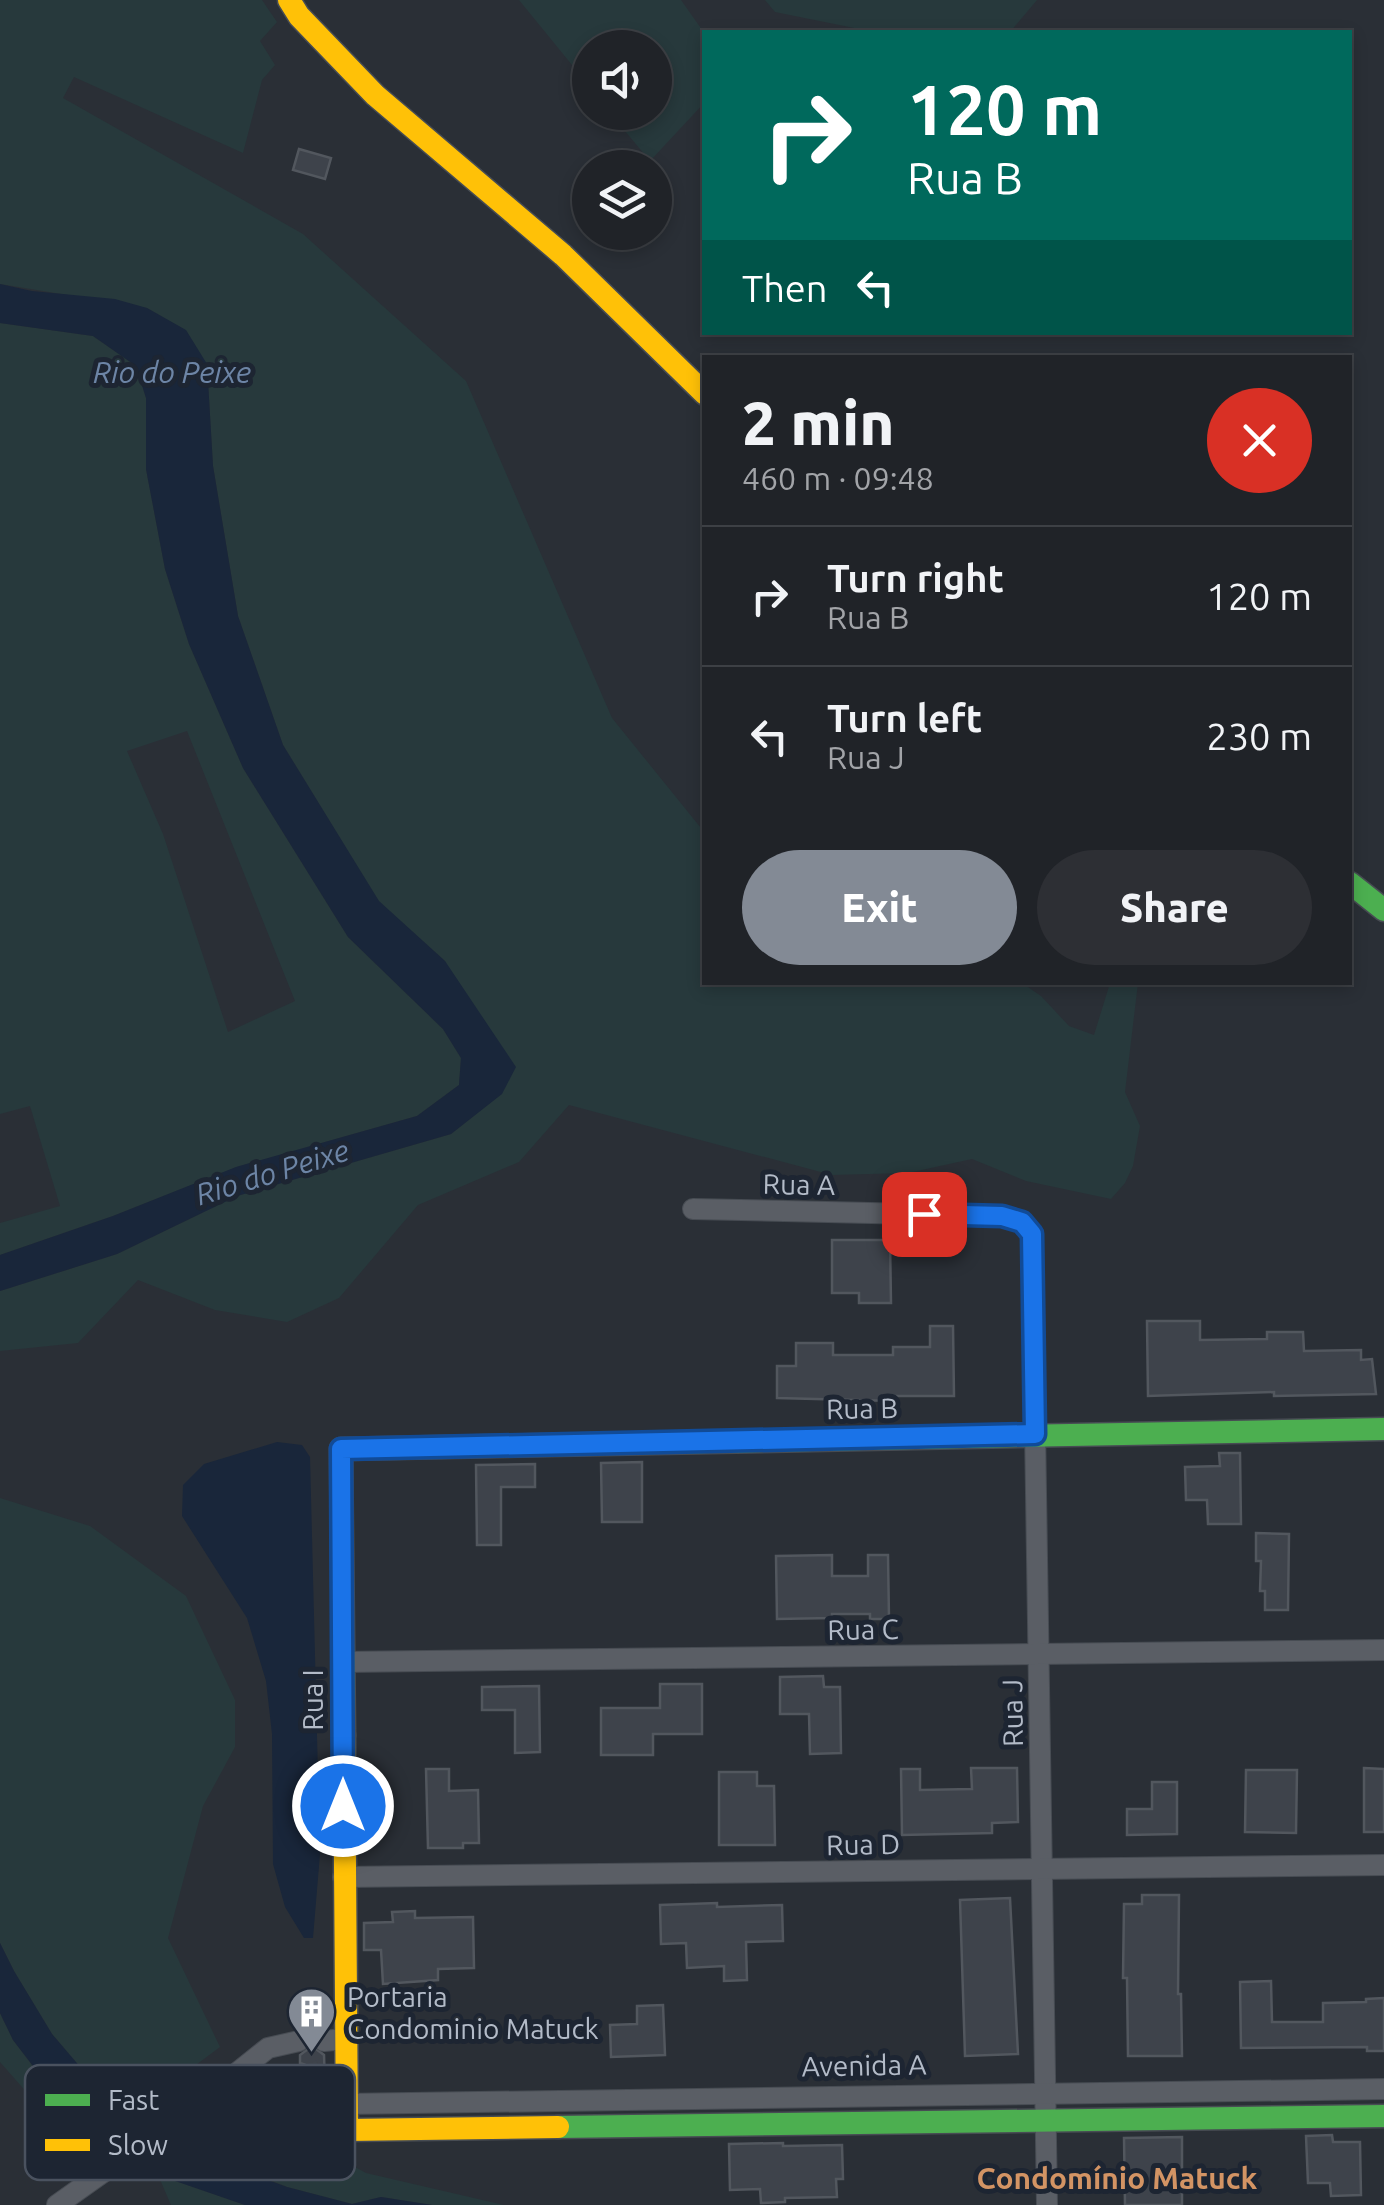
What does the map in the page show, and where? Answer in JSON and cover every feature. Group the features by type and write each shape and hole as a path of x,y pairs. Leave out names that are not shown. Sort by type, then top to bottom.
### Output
{"street":[{"path":"288,0 375,95 563,256 702,391"},
{"path":"1352,884 1384,910"},
{"name":"Rua A","path":"694,1209 1002,1216 1022,1222"},
{"name":"Rua J","path":"1022,1222 1032,1234 1047,2205"},
{"name":"Rua B","path":"341,1449 1384,1430"},
{"name":"Rua I","path":"334,2065 343,1878 341,1449"},
{"name":"Rua C","path":"342,1662 1384,1650"},
{"name":"Rua D","path":"343,1878 1384,1865"},
{"path":"247,2065 268,2048 300,2041"},
{"name":"Avenida A","path":"355,2104 1384,2089"},
{"path":"638,2098 638,2126 1384,2116"},
{"name":"Rua I","path":"355,2130 638,2126"},
{"path":"56,2205 95,2180"}],"shaded area":[{"path":"0,0 262,0 277,22 260,41 275,65 262,80 243,153 74,77 63,98 303,234 466,381 612,718 702,829 702,985 1025,985 1069,1026 1094,1035 1109,985 1138,985 1125,1092 1140,1126 1133,1166 1125,1183 1111,1199 1026,1181 972,1159 908,1173 832,1175 569,1105 519,1162 418,1205 339,1298 287,1322 215,1310 138,1280 78,1343 0,1351 0,1291 117,1254 237,1196 451,1134 501,1094 445,961 379,902 283,745 238,616 213,466 207,365 186,331 147,308 0,284"},
{"path":"519,0 681,0 702,30 702,105 660,150 641,150 624,130 672,130 672,30 572,30 572,65"},
{"path":"765,0 1037,0 1012,30 864,30 775,12"},
{"path":"0,323 93,336 136,366 146,398 146,469 165,569 189,644 243,768 348,937 443,1029 461,1058 459,1085 417,1116 237,1167 0,1255 0,1223 60,1206 30,1106 0,1114","holes":["187,731 295,1001 228,1032 163,834 127,751"]},
{"path":"0,1498 90,1526 186,1596 235,1700 235,1747 203,1806 168,1938 220,2047 196,2065 78,2065 52,2034 0,1943"},
{"path":"0,2013 13,2040 32,2065 25,2065 25,2090 0,2062"},
{"path":"355,2167 366,2173 504,2205 432,2205 381,2197 352,2204 270,2180 355,2180"},
{"path":"160,2180 172,2180 245,2205 171,2205"}],"water":[{"name":"Rio do Peixe","path":"0,284 115,299 147,308 186,330 207,364 213,466 238,616 283,745 379,901 445,961 516,1067 502,1094 451,1134 237,1196 117,1254 0,1291 0,1255 236,1167 417,1116 459,1085 461,1058 443,1029 348,937 243,768 189,644 165,569 146,469 146,398 136,366 93,336 0,323"},
{"path":"277,1442 302,1445 310,1457 320,1854 313,1938 304,1938 285,1907 273,1864 272,1734 266,1681 247,1618 182,1516 183,1485 204,1464"},
{"path":"0,1943 52,2034 78,2065 32,2065 13,2040 0,2013"},
{"path":"172,2180 268,2180 352,2204 381,2197 432,2205 245,2205"}],"building":[{"path":"299,149 331,158 325,179 293,170"},
{"path":"832,1240 890,1240 891,1303 859,1303 859,1293 832,1293"},
{"path":"1147,1321 1200,1321 1200,1340 1267,1339 1267,1332 1303,1332 1304,1351 1361,1350 1361,1360 1372,1359 1376,1394 1148,1396"},
{"path":"930,1326 953,1326 954,1396 893,1396 893,1401 777,1398 777,1366 796,1366 796,1343 833,1343 833,1355 893,1355 893,1347 930,1347"},
{"path":"1219,1453 1240,1453 1241,1524 1208,1524 1207,1500 1186,1500 1185,1467 1220,1466"},
{"path":"642,1462 642,1522 602,1522 601,1463"},
{"path":"535,1464 535,1487 501,1487 501,1545 477,1545 476,1465"},
{"path":"1256,1533 1289,1534 1288,1610 1265,1610 1265,1591 1260,1591 1261,1561 1256,1561"},
{"path":"832,1555 832,1576 868,1576 868,1555 888,1555 889,1619 870,1619 870,1614 832,1614 832,1618 777,1619 776,1556"},
{"path":"823,1676 824,1687 840,1687 841,1753 810,1754 809,1714 780,1714 780,1677"},
{"path":"660,1684 702,1684 702,1734 653,1734 653,1755 601,1755 601,1708 660,1708"},
{"path":"539,1686 540,1752 515,1753 515,1710 482,1710 482,1687"},
{"path":"971,1768 1017,1768 1018,1822 992,1823 992,1833 902,1835 901,1769 920,1769 920,1790 972,1789"},
{"path":"1364,1768 1384,1769 1384,1832 1364,1832"},
{"path":"426,1769 449,1769 449,1791 478,1790 479,1843 463,1843 463,1848 428,1848"},
{"path":"1246,1770 1297,1770 1296,1833 1245,1832"},
{"path":"719,1772 757,1772 757,1786 774,1786 775,1845 719,1845"},
{"path":"1152,1782 1177,1782 1177,1834 1127,1835 1127,1809 1152,1809"},
{"path":"1142,1895 1179,1895 1182,2056 1128,2056 1124,1904 1142,1904"},
{"path":"1010,1898 1018,2054 965,2056 960,1900"},
{"path":"717,1903 717,1907 782,1905 783,1941 746,1942 747,1980 724,1981 724,1966 687,1968 686,1943 661,1944 660,1905"},
{"path":"415,1911 415,1918 473,1917 474,1968 438,1969 438,1980 383,1984 381,1950 364,1950 364,1923 393,1922 392,1912"},
{"path":"1271,1981 1272,2022 1323,2022 1323,2003 1384,1998 1384,2051 1367,2051 1367,2047 1241,2048 1240,1982"},
{"path":"663,2005 665,2055 611,2057 610,2025 637,2024 637,2006"},
{"path":"312,2046 324,2055 324,2065 300,2063 300,2055"},
{"path":"1332,2135 1333,2142 1360,2142 1361,2195 1331,2196 1330,2183 1308,2183 1306,2136"},
{"path":"1182,2137 1182,2205 1125,2205 1124,2138"},
{"path":"729,2144 842,2145 843,2179 836,2179 837,2197 785,2198 785,2202 761,2203 760,2189 730,2190"}],"traffic: fast":[{"path":"1352,885 1384,910"},
{"path":"344,1735 341,1449 1384,1429"},
{"path":"558,2127 1384,2116"}],"traffic: slow":[{"path":"289,0 299,16 375,95 563,255 702,391"},
{"path":"344,1735 347,2065"},
{"path":"355,2130 558,2127"}],"place":[{"name":"Portaria Condominio Matuck","path":"312,2054"}],"district":[{"name":"Condomínio Matuck","path":"1117,2178"}],"route":[{"path":"343,1806 341,1449 1035,1434 1032,1234 1022,1222 1002,1216 924,1214"}]}
